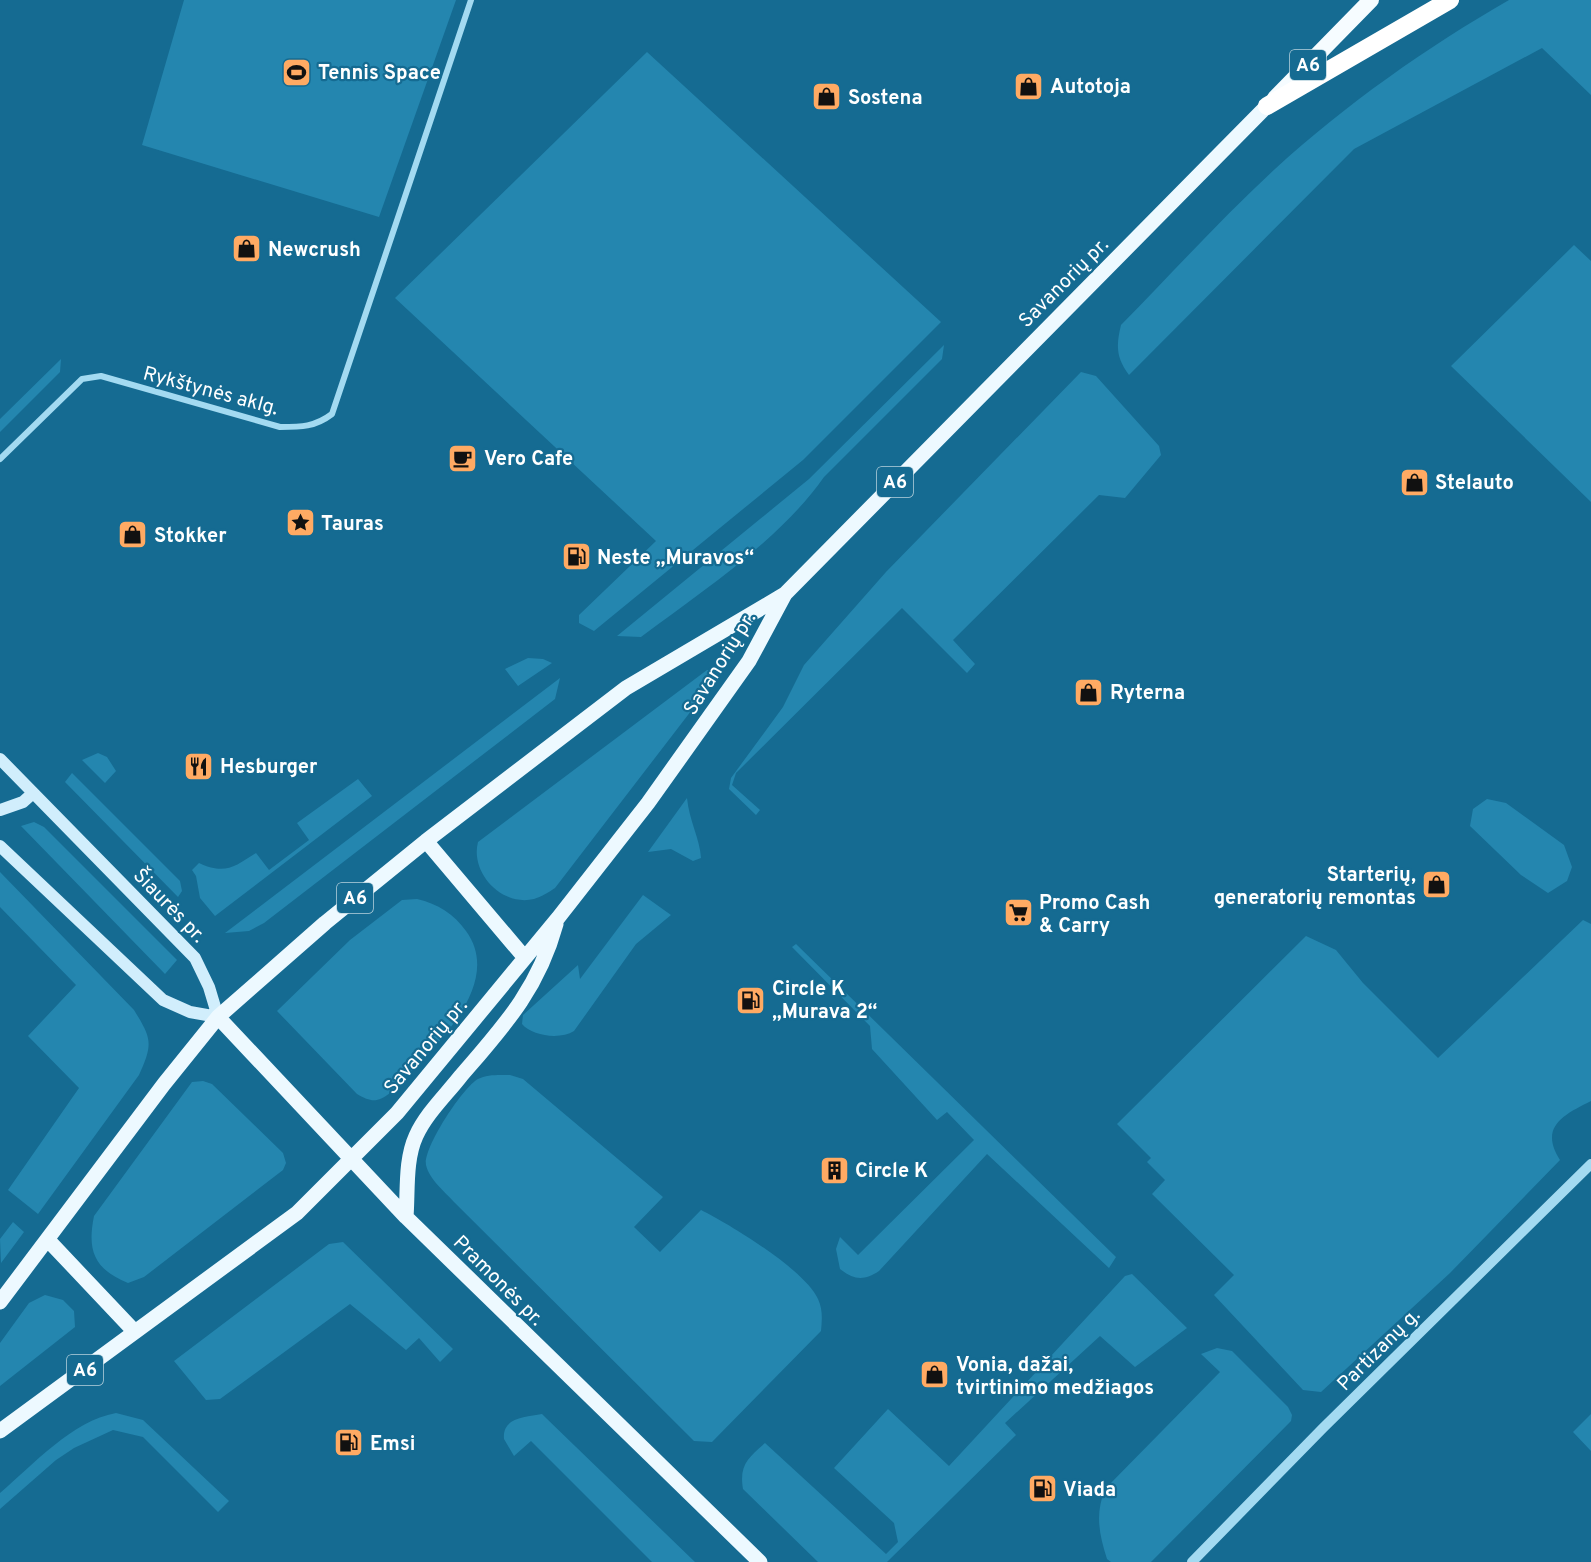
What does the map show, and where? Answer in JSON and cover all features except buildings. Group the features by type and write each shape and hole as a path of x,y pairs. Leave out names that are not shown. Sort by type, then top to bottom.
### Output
{"highway":[{"name":"Savanorių pr.","path":"1267,106 1371,0"},
{"path":"1267,106 1450,0"}],"main road":[{"name":"Savanorių pr.","path":"0,1302 164,1084 219,1017 325,923 426,841 626,688 785,594 1267,106"},
{"name":"Savanorių pr.","path":"0,1431 297,1213 397,1113 558,918 691,745 749,661 785,594"},
{"name":"Šiaurės pr.","path":"0,759 195,958 209,987 219,1017"},
{"path":"0,810 23,802 33,793"},
{"path":"426,841 525,958"},
{"path":"0,846 163,1000 190,1012 219,1017"},
{"path":"406,1217 410,1162 416,1136 431,1113 532,987 547,956 558,918"},
{"name":"Pramonės pr.","path":"219,1017 406,1217 760,1562"},
{"path":"48,1240 135,1332"}],"street":[{"name":"Rykštynės aklg.","path":"0,459 82,379 101,376 280,427 308,427 320,423 332,414 471,0"},
{"name":"Partizanų g.","path":"1192,1562 1323,1428 1591,1164"}],"shaded area":[{"name":"Tennis Space","path":"184,0 456,0 379,217 142,145"},
{"path":"1509,0 1591,0 1591,95 1542,48 1354,149 1129,375 1118,351 1121,325 1236,207 1302,145 1358,100 1417,57"},
{"path":"647,52 941,322 803,460 594,631 579,623 579,615 656,541 395,298"},
{"path":"1574,245 1591,261 1591,502 1451,366"},
{"path":"944,345 942,359 824,477 806,500 763,543 641,637 617,636 809,479"},
{"path":"61,359 60,372 0,432 0,419"},
{"path":"1081,372 1096,376 1159,446 1161,455 1125,498 1099,495 953,640 975,664 967,673 902,608 736,773 732,785 760,810 756,815 729,789 731,778 783,707 804,665 886,572"},
{"path":"528,658 543,659 552,663 518,686 505,669"},
{"path":"707,670 712,670 714,676 711,685 555,888 537,898 522,900 510,898 491,885 479,865 478,842"},
{"path":"560,678 555,699 264,923 249,931 225,933"},
{"path":"98,753 107,757 116,771 105,783 82,760"},
{"path":"72,773 180,881 182,891 178,897 65,782"},
{"path":"358,779 372,796 215,916 200,898 196,876 192,870 199,863 208,867 229,868 256,853 269,870 309,840 297,823"},
{"path":"687,798 701,858 693,861 671,849 648,852"},
{"path":"1487,799 1506,803 1564,845 1572,867 1567,881 1548,893 1521,875 1470,826 1473,809"},
{"path":"34,822 44,827 177,960 165,974 21,826"},
{"path":"0,872 134,1010 144,1028 148,1042 147,1056 139,1075 38,1214 8,1190 79,1088 28,1036 76,985 0,907"},
{"path":"643,895 671,915 636,944 574,1031 554,1036 546,1035 532,1031 522,1024 523,1015 578,965 580,979"},
{"path":"417,899 445,911 466,931 476,953 476,975 469,997 457,1019 440,1040 390,1093 378,1100 370,1100 357,1094 277,1011 350,940 402,900"},
{"path":"1583,920 1591,924 1591,1101 1571,1111 1557,1123 1552,1139 1560,1160 1450,1273 1321,1392 1303,1390 1214,1295 1234,1275 1152,1194 1165,1180 1147,1162 1151,1158 1117,1124 1306,936 1336,950 1363,983 1438,1058"},
{"path":"796,944 1116,1257 1109,1268 987,1154 879,1271 859,1278 840,1269 836,1249 840,1237 858,1255 974,1140 947,1112 937,1120 872,1049 870,1026 792,947"},
{"path":"510,1075 523,1079 663,1197 634,1227 660,1252 701,1210 766,1249 798,1275 818,1299 822,1319 821,1331 712,1442 694,1441 454,1202 430,1175 426,1165 431,1146 437,1132 463,1093 482,1077"},
{"path":"203,1081 212,1084 283,1153 286,1163 283,1170 144,1277 128,1283 116,1278 100,1265 93,1249 94,1216 192,1082"},
{"path":"13,1222 24,1232 1,1263 0,1239"},
{"path":"343,1242 453,1349 440,1362 419,1338 406,1350 350,1304 220,1399 206,1400 174,1361 329,1244"},
{"path":"1132,1274 1187,1328 1135,1367 1100,1336 1005,1423 1016,1435 887,1562 818,1562 743,1489 742,1474 746,1463 765,1443 886,1554 898,1542 894,1523 834,1468 888,1409 949,1466 1125,1276"},
{"path":"45,1295 63,1300 74,1311 75,1327 0,1386 0,1343 29,1303"},
{"path":"1217,1348 1232,1351 1288,1407 1292,1415 1291,1421 1151,1562 1111,1562 1107,1559 1099,1524 1100,1507 1105,1489 1220,1372 1201,1354"},
{"path":"116,1413 143,1420 229,1501 218,1512 143,1437 113,1430 74,1448 56,1460 0,1509 0,1493 54,1445 84,1425"},
{"path":"542,1414 695,1562 652,1562 531,1441 514,1456 504,1439 507,1426 516,1419"},
{"path":"1591,1414 1591,1451 1573,1432"}],"place":[{"name":"Tennis Space","path":"297,72"},
{"name":"Autotoja","path":"1029,86"},
{"name":"Sostena","path":"827,97"},
{"name":"Newcrush","path":"247,249"},
{"name":"Vero Cafe","path":"463,458"},
{"name":"Stelauto","path":"1414,482"},
{"name":"Tauras","path":"300,523"},
{"name":"Stokker","path":"133,535"},
{"name":"Neste „Muravos“","path":"576,557"},
{"name":"Ryterna","path":"1089,692"},
{"name":"Hesburger","path":"199,766"},
{"name":"Starterių, generatorių remontas","path":"1437,885"},
{"name":"Promo Cash & Carry","path":"1018,913"},
{"name":"Circle K „Murava 2“","path":"751,1000"},
{"name":"Circle K","path":"834,1170"},
{"name":"Vonia, dažai, tvirtinimo medžiagos","path":"935,1375"},
{"name":"Emsi","path":"349,1443"},
{"name":"Viada","path":"1042,1489"}]}
